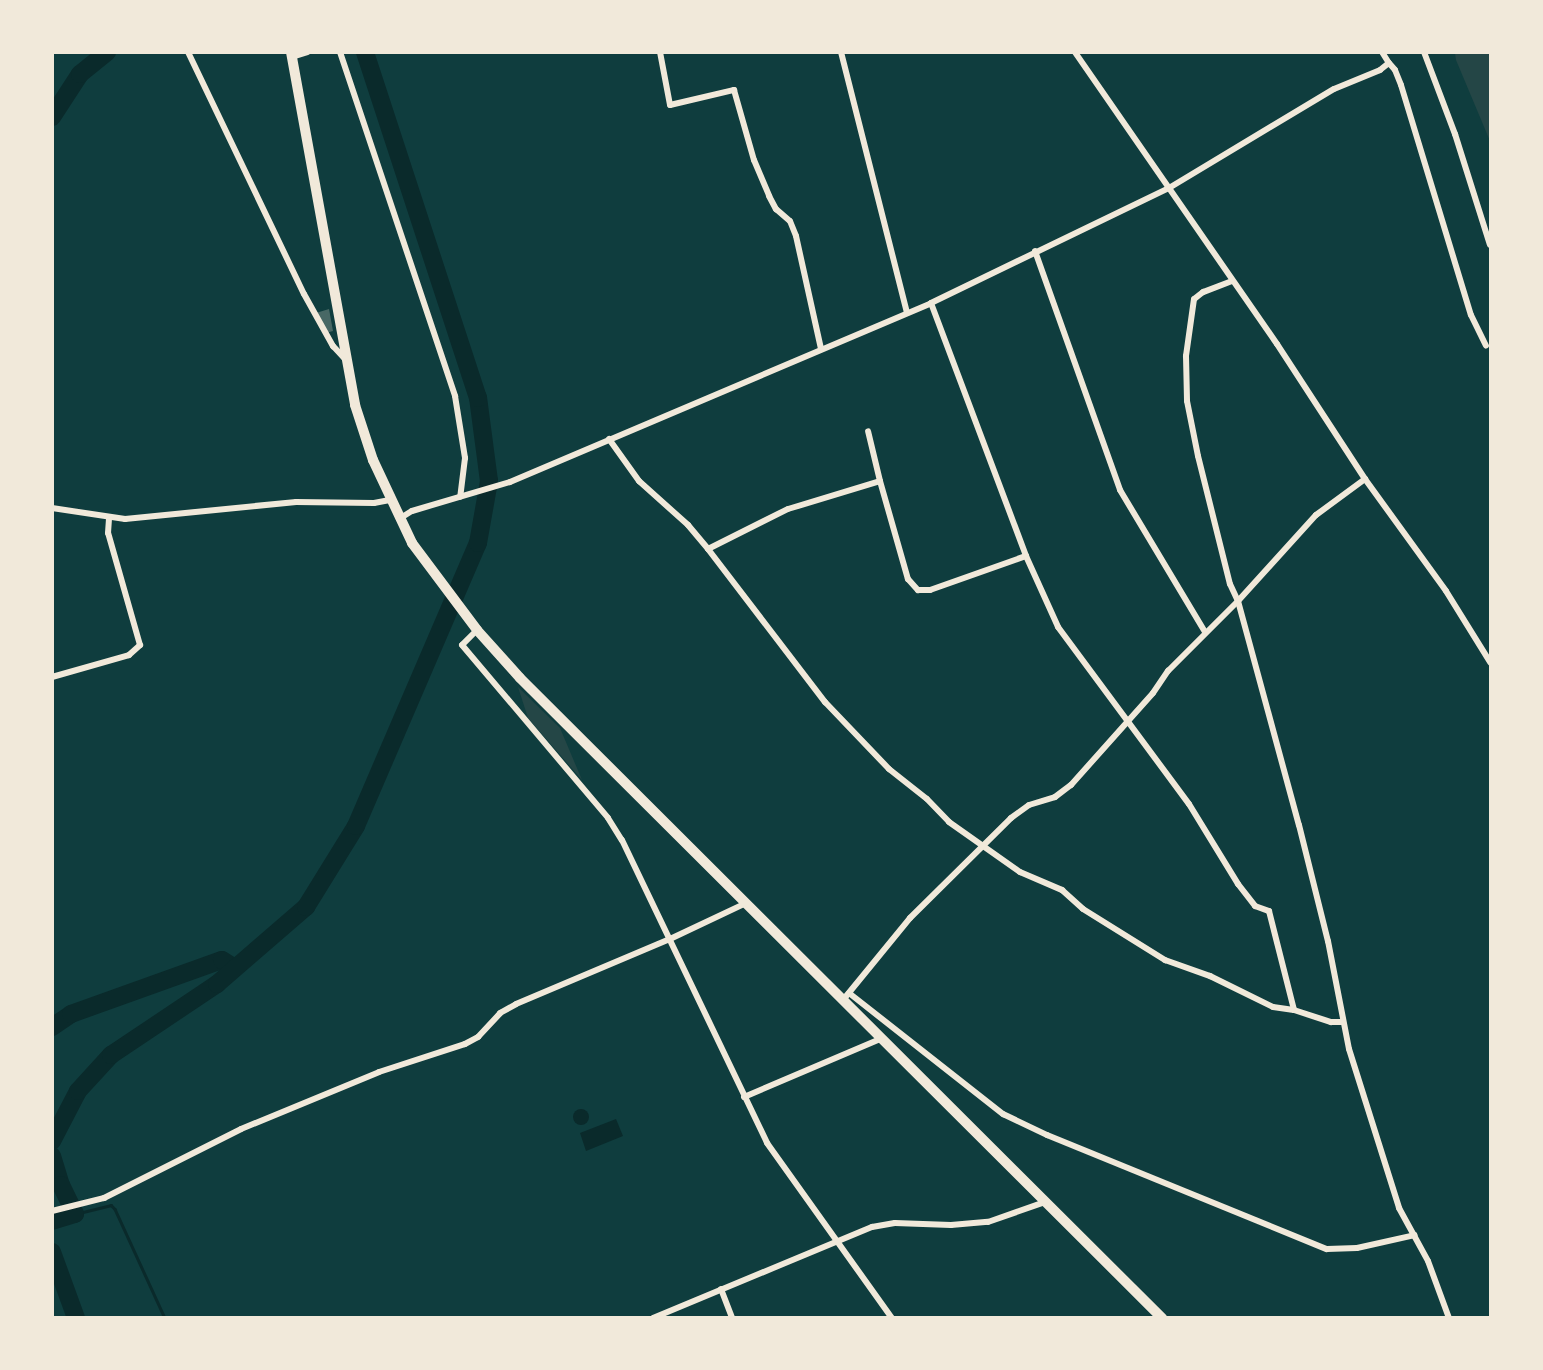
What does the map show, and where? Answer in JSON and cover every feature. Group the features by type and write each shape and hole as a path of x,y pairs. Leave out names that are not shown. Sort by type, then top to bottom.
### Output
{"main road":[{"path":"292,55 355,405 399,519 442,584 477,630 520,678 746,903 846,996 881,1038 1162,1318"}],"street":[{"path":"188,52 304,294 333,346 347,362"},
{"path":"292,55 307,52"},
{"path":"340,52 455,396 464,446 462,497"},
{"path":"660,52 670,105 734,90 754,160 769,196 776,209 789,221 796,236 821,349"},
{"path":"841,52 907,313"},
{"path":"1075,52 1365,479 1446,591 1490,662"},
{"path":"1382,52 1395,70 1401,85 1471,315 1486,346"},
{"path":"1424,52 1455,134 1490,246"},
{"path":"399,519 412,511 500,485 931,303 1169,188 1334,89 1380,70 1389,63"},
{"path":"1035,251 1120,490 1205,632"},
{"path":"1232,281 1203,292 1194,299 1186,367 1187,401 1198,456 1230,584 1238,601 1322,915 1343,1022 1399,1208 1415,1235 1449,1318"},
{"path":"931,303 1026,556 1058,627 1125,722 1160,762 1238,884 1255,906 1269,911 1294,1010"},
{"path":"868,431 908,579 918,590 930,590 1026,556"},
{"path":"609,439 639,481 688,525 708,549 825,702 889,769 927,799 950,822 1020,872 1062,890 1083,909 1165,960 1210,976 1273,1007 1294,1010 1331,1022 1343,1022"},
{"path":"1365,479 1315,515 1238,601 1205,632 1070,785 1055,797 1028,805 983,845 910,918 846,996 1003,1114 1047,1135 1327,1249 1357,1248 1415,1235"},
{"path":"708,549 788,509 880,481"},
{"path":"52,508 109,517 153,519 296,502 374,503 390,500"},
{"path":"52,677 130,654 139,645 108,533 109,517"},
{"path":"477,630 462,645 608,818 622,840 767,1143 892,1318"},
{"path":"52,1211 104,1198 241,1129 379,1072 465,1044 478,1037 500,1013 516,1004 670,939 746,903"},
{"path":"744,1097 881,1038"},
{"path":"653,1318 872,1227 895,1223 951,1226 988,1222 1046,1201"},
{"path":"721,1289 732,1318"}],"shaded area":[{"path":"1455,53 1490,53 1490,141 1456,60"},
{"path":"518,687 560,728 582,780 528,718"},
{"path":"581,1109 589,1117 581,1125 573,1117"},
{"path":"616,1119 623,1136 586,1151 580,1133"}],"building":[{"path":"329,309 333,331 326,333 316,313"}],"waterway":[{"path":"52,117 80,74 107,52"},
{"path":"52,1141 78,1091 111,1055 217,984 306,907 356,826 478,543 489,481 478,398 365,52"},
{"path":"52,1027 71,1014 222,960 233,967"},
{"path":"52,1156 61,1185 75,1214 52,1221"},
{"path":"75,1214 111,1205 115,1209 165,1318"},
{"path":"52,1252 76,1318"}]}
